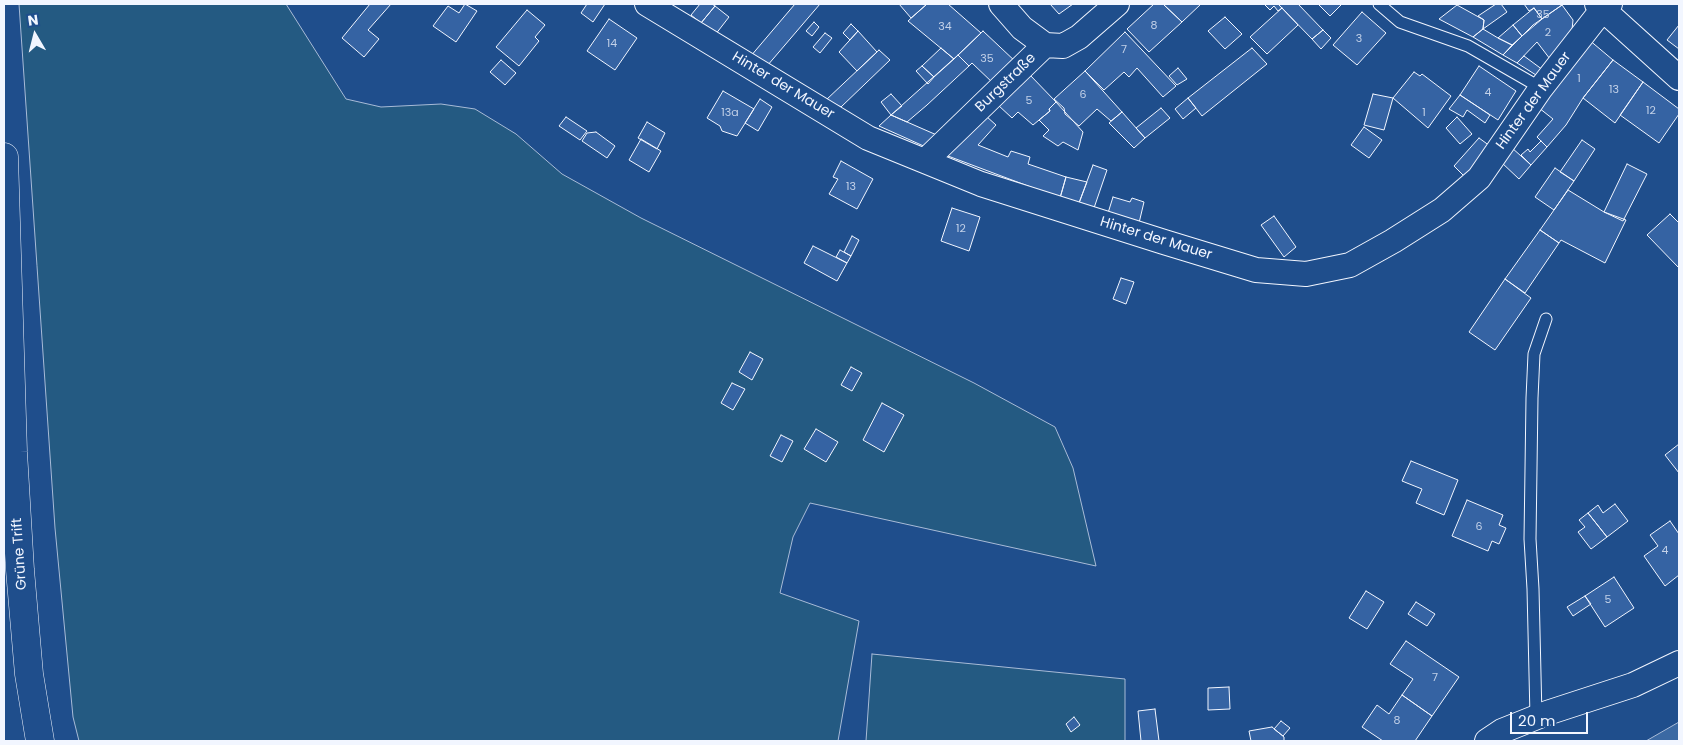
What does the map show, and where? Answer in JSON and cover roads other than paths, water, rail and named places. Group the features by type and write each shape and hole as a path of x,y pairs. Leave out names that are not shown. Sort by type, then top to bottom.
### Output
{"main road":[{"name":"Grüne Trift","path":"4,157 19,550 29,674 40,741"}],"street":[{"name":"Hinter der Mauer","path":"647,4 868,138 981,184 1164,242 1256,270 1306,274 1350,265 1442,210 1479,178 1541,88 1603,6"},
{"path":"1000,4 1022,28 1045,45"},
{"name":"Burgstraße","path":"925,160 1045,45 1063,46 1079,37 1117,4"},
{"path":"1603,6 1679,78"},
{"path":"1487,741 1502,731 1536,717 1633,685 1679,663"}],"lane":[{"path":"1379,4 1400,22 1468,46 1541,88"},
{"path":"1536,717 1534,589 1530,539 1532,398 1534,354 1546,319"}]}
